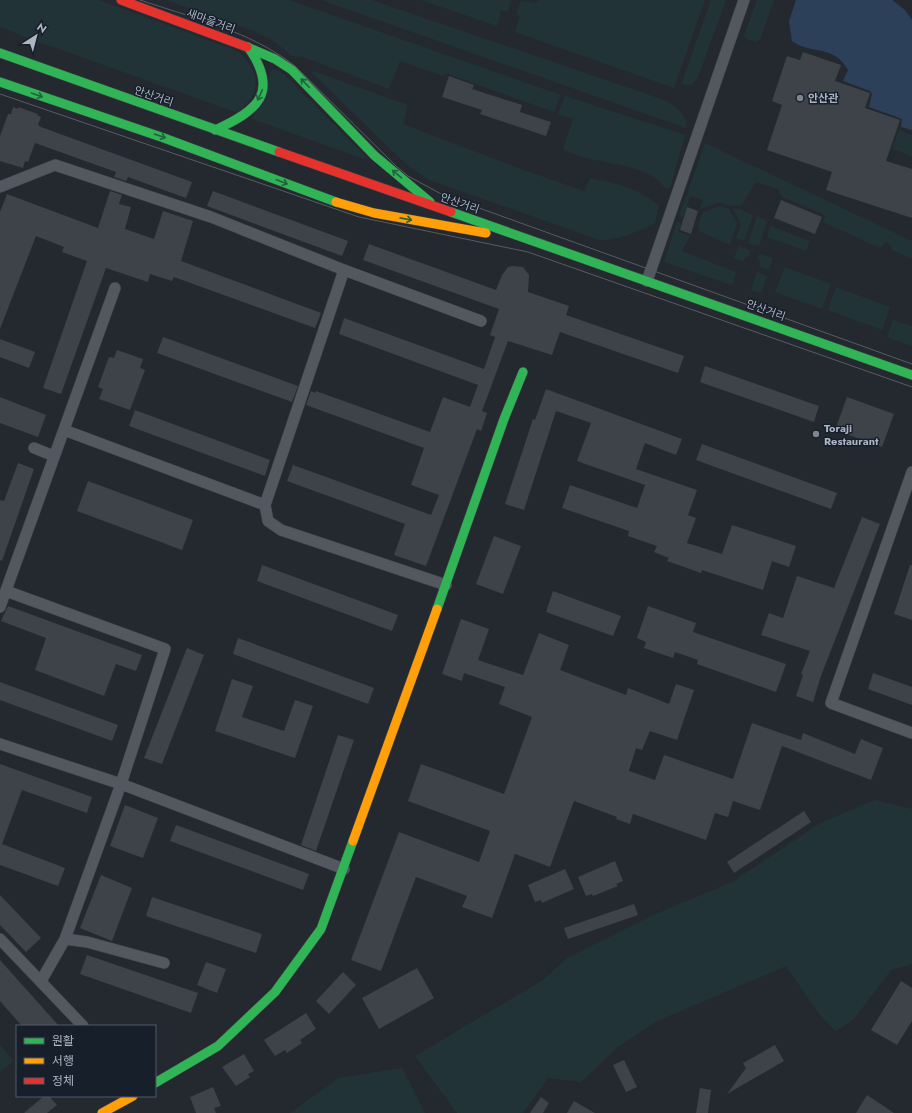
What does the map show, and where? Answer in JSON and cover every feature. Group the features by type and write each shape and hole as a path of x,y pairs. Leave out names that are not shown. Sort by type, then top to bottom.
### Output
{"main road":[{"name":"새마을거리","path":"121,0 248,47 275,59 292,70 375,156 438,208"},
{"path":"215,130 248,113 263,90 264,76 259,61 248,47"},
{"name":"안산거리","path":"0,53 912,375"},
{"path":"0,82 164,138 344,205 374,213 447,227 525,238"},
{"path":"156,1082 218,1046 275,992 321,929 446,585 504,419 523,372"},
{"path":"102,1113 131,1097"}],"street":[{"path":"647,281 744,0"},
{"path":"0,187 55,166 211,217 344,270 481,321"},
{"path":"344,270 265,505 268,521 280,530 446,585"},
{"path":"0,607 115,288"},
{"path":"64,430 265,505"},
{"path":"34,448 54,456"},
{"path":"912,472 831,703 912,733"},
{"path":"6,592 165,649 121,784 65,939 41,981"},
{"path":"0,744 121,784 344,869"},
{"path":"0,938 82,1025"},
{"path":"65,939 86,942 164,964"}],"shaded area":[{"path":"0,0 99,0 235,50 245,58 249,64 255,76 255,89 252,96 238,113 0,27"},
{"path":"166,0 289,0 561,95 554,112 445,73 444,76 400,61 389,89 303,57 292,56 275,42 254,31"},
{"path":"321,0 372,0 667,101 681,112 685,119 686,128"},
{"path":"421,0 511,0 508,12 501,10 497,26"},
{"path":"521,0 535,3 540,0 705,0 674,88 515,32 520,16 516,15"},
{"path":"711,0 726,0 698,77 692,84 681,85"},
{"path":"757,0 774,0 760,39 756,42 747,39 744,35"},
{"path":"272,69 285,75 366,157 364,159 252,119"},
{"path":"313,71 408,105 403,124 521,169 584,191 590,178 618,184 635,191 659,206 655,223 628,235 613,239 600,240 429,180 408,166 311,72"},
{"path":"565,96 685,135 670,188 665,188 656,179 645,172 618,164 588,158 563,149 573,119 558,114"},
{"path":"899,130 912,135 912,156 892,149"},
{"path":"705,143 912,241 912,259 892,250 891,244 886,242 880,248 823,222 825,215 782,197 778,189 756,182 742,205 731,206 720,202 700,209 703,200 690,196 683,217 679,216"},
{"path":"720,206 729,209 737,223 730,245 699,231 698,225 703,212"},
{"path":"733,209 740,209 753,215 744,241 736,238 741,224"},
{"path":"757,216 767,221 759,246 748,243"},
{"path":"677,222 681,223 678,232 690,236 682,251 736,272 732,285 664,262"},
{"path":"771,226 810,241 806,251 767,237"},
{"path":"739,246 751,251 749,256 743,261 734,258"},
{"path":"759,254 773,258 769,270 759,267 760,261 757,259"},
{"path":"785,267 831,284 822,309 775,292"},
{"path":"757,272 767,276 761,293 751,290"},
{"path":"836,287 890,307 882,330 828,310"},
{"path":"893,320 912,326 912,346 887,337"},
{"path":"875,800 912,809 912,964 891,970 854,1019 836,1031 822,1018 786,966 657,1021 618,1047 581,1082 548,1078 523,1113 457,1113 415,1056 543,980 567,958 651,916 732,882 820,823"},
{"path":"0,1045 14,1061 0,1072"},
{"path":"402,1068 425,1113 290,1113 339,1078"}],"water":[{"path":"796,0 892,0 905,10 912,20 912,130 901,127 902,119 869,107 872,94 870,91 843,81 848,70 836,56 807,48 792,41 789,21"}],"building":[{"path":"803,52 841,65 835,81 870,93 865,108 900,120 886,161 912,169 912,218 826,190 832,172 767,150 782,105 772,101 787,56 800,60"},
{"path":"449,76 474,85 472,89 522,105 520,112 551,122 546,136 480,114 482,110 442,97"},
{"path":"13,107 18,109 18,107 38,114 37,115 41,117 38,125 41,127 192,182 186,198 128,177 126,181 114,177 116,172 35,143 28,162 25,161 23,168 0,161 0,136 8,114 11,114"},
{"path":"110,191 122,195 119,204 131,207 125,229 154,239 163,211 193,221 181,261 321,313 315,328 174,277 172,281 150,274 148,282 106,268 61,394 43,388 87,261 62,252 64,247 36,236 0,329 0,212 7,194 98,228"},
{"path":"213,191 348,241 342,256 207,206"},
{"path":"781,200 822,217 815,234 774,218"},
{"path":"687,207 698,211 691,234 680,230"},
{"path":"369,244 496,290 502,275 508,267 523,267 529,275 528,292 569,306 566,315 684,356 678,373 560,332 552,355 508,341 482,411 487,413 481,431 477,429 426,566 394,555 405,524 287,481 293,465 431,515 439,495 411,485 424,448 306,405 311,391 315,393 316,391 430,432 443,397 470,407 478,385 339,334 344,318 484,369 495,337 490,335 499,309 363,260"},
{"path":"163,337 298,386 292,402 157,353"},
{"path":"0,339 35,352 29,368 0,357"},
{"path":"117,350 143,359 140,368 145,370 130,410 99,399 103,389 98,387 109,357 114,358"},
{"path":"705,366 819,406 814,422 700,382"},
{"path":"546,389 682,439 676,455 645,443 636,469 697,490 688,515 696,518 687,543 722,554 732,525 796,546 789,567 772,561 763,590 702,570 701,573 667,561 669,558 654,552 657,546 628,536 629,531 562,508 570,485 637,508 645,485 577,461 591,423 556,411 524,510 505,504 533,419 535,420"},
{"path":"0,397 46,415 38,437 0,423"},
{"path":"847,397 894,414 882,447 835,430"},
{"path":"135,410 270,460 265,476 129,426"},
{"path":"702,444 837,493 831,509 696,460"},
{"path":"18,463 34,469 2,561 0,560 0,500 4,501"},
{"path":"88,481 193,520 182,550 77,511"},
{"path":"862,517 880,524 821,676 813,702 796,696 803,675 801,674 810,651 761,635 769,613 783,618 797,576 834,588"},
{"path":"494,536 521,546 503,594 476,584"},
{"path":"262,565 398,615 392,631 257,581"},
{"path":"910,565 912,565 912,620 894,614"},
{"path":"553,591 621,616 613,636 546,612"},
{"path":"8,606 142,655 136,671 116,664 104,696 35,670 46,638 1,621"},
{"path":"648,606 696,623 693,632 786,664 776,692 697,664 698,660 675,652 673,658 644,648 646,642 637,638"},
{"path":"461,619 489,629 478,660 523,675 539,633 569,645 560,670 626,695 628,688 669,704 676,684 694,690 677,740 650,731 642,750 636,748 629,771 655,780 664,755 733,779 752,723 801,740 803,733 855,754 861,739 883,748 871,780 782,746 760,810 733,801 728,817 715,813 706,840 633,814 630,824 616,819 617,817 574,801 550,867 515,854 492,918 462,907 467,896 416,877 381,971 351,960 399,832 479,862 490,831 408,801 421,764 504,794 532,717 499,704 505,687 464,673 462,681 442,674"},
{"path":"238,638 374,688 368,704 233,654"},
{"path":"187,648 204,655 162,764 144,758"},
{"path":"873,673 912,687 912,705 868,689"},
{"path":"232,679 253,686 242,717 284,731 295,700 313,706 295,758 215,731"},
{"path":"0,682 118,725 112,741 0,700"},
{"path":"338,735 354,740 316,851 301,845"},
{"path":"0,764 92,797 87,813 22,790 2,844 65,868 58,886 0,865"},
{"path":"125,805 158,818 143,858 110,846"},
{"path":"804,811 811,822 734,873 727,862"},
{"path":"176,825 309,874 303,890 170,841"},
{"path":"615,861 623,881 616,884 618,886 593,896 592,894 586,896 578,877"},
{"path":"565,869 574,889 542,903 541,900 535,902 528,885"},
{"path":"101,875 132,888 112,941 80,928"},
{"path":"0,895 41,938 26,952 0,925"},
{"path":"152,897 262,934 256,953 146,916"},
{"path":"634,904 638,915 568,939 564,928"},
{"path":"87,955 198,993 191,1013 80,974"},
{"path":"0,960 58,1025 21,1025 0,1001"},
{"path":"206,962 226,969 217,993 197,985"},
{"path":"417,968 434,998 379,1029 362,998"},
{"path":"343,972 356,985 329,1014 316,1001"},
{"path":"901,981 912,988 912,1021 897,1045 871,1030"},
{"path":"306,1013 316,1029 300,1040 302,1043 287,1053 285,1050 275,1056 264,1040"},
{"path":"775,1045 784,1061 727,1094 746,1068 743,1063"},
{"path":"244,1054 254,1071 248,1074 250,1077 236,1086 222,1067"},
{"path":"624,1060 637,1087 626,1092 613,1065"},
{"path":"213,1087 221,1106 214,1108 216,1113 196,1113 190,1097"},
{"path":"700,1088 711,1090 708,1113 696,1113"},
{"path":"867,1095 894,1113 856,1113"},
{"path":"43,1097 50,1097 57,1105 47,1113 24,1113"},
{"path":"541,1097 549,1103 543,1113 530,1113"},
{"path":"574,1101 595,1113 567,1113"}],"tram line":[{"path":"140,0 240,34 278,54 295,66 396,166 408,176 443,195 912,364"},
{"path":"0,94 359,217 528,252 912,387"}],"traffic: fast":[{"path":"247,47 275,59 292,70 375,156 430,202"},
{"path":"215,130 243,115 253,107 260,98 263,88 262,76 258,63 248,47"},
{"path":"0,53 279,152"},
{"path":"0,82 164,138 336,202"},
{"path":"451,212 912,375"},
{"path":"437,609 504,419 523,372"},
{"path":"156,1082 218,1046 275,992 321,929 353,841"}],"traffic: slow":[{"path":"336,202 374,213 486,233"},
{"path":"353,841 437,609"},
{"path":"102,1113 131,1097"}],"traffic: jam":[{"path":"121,0 247,47"},
{"path":"279,152 451,212"}],"place":[{"name":"안산관","path":"800,98"},
{"name":"Toraji Restaurant","path":"816,434"}]}
